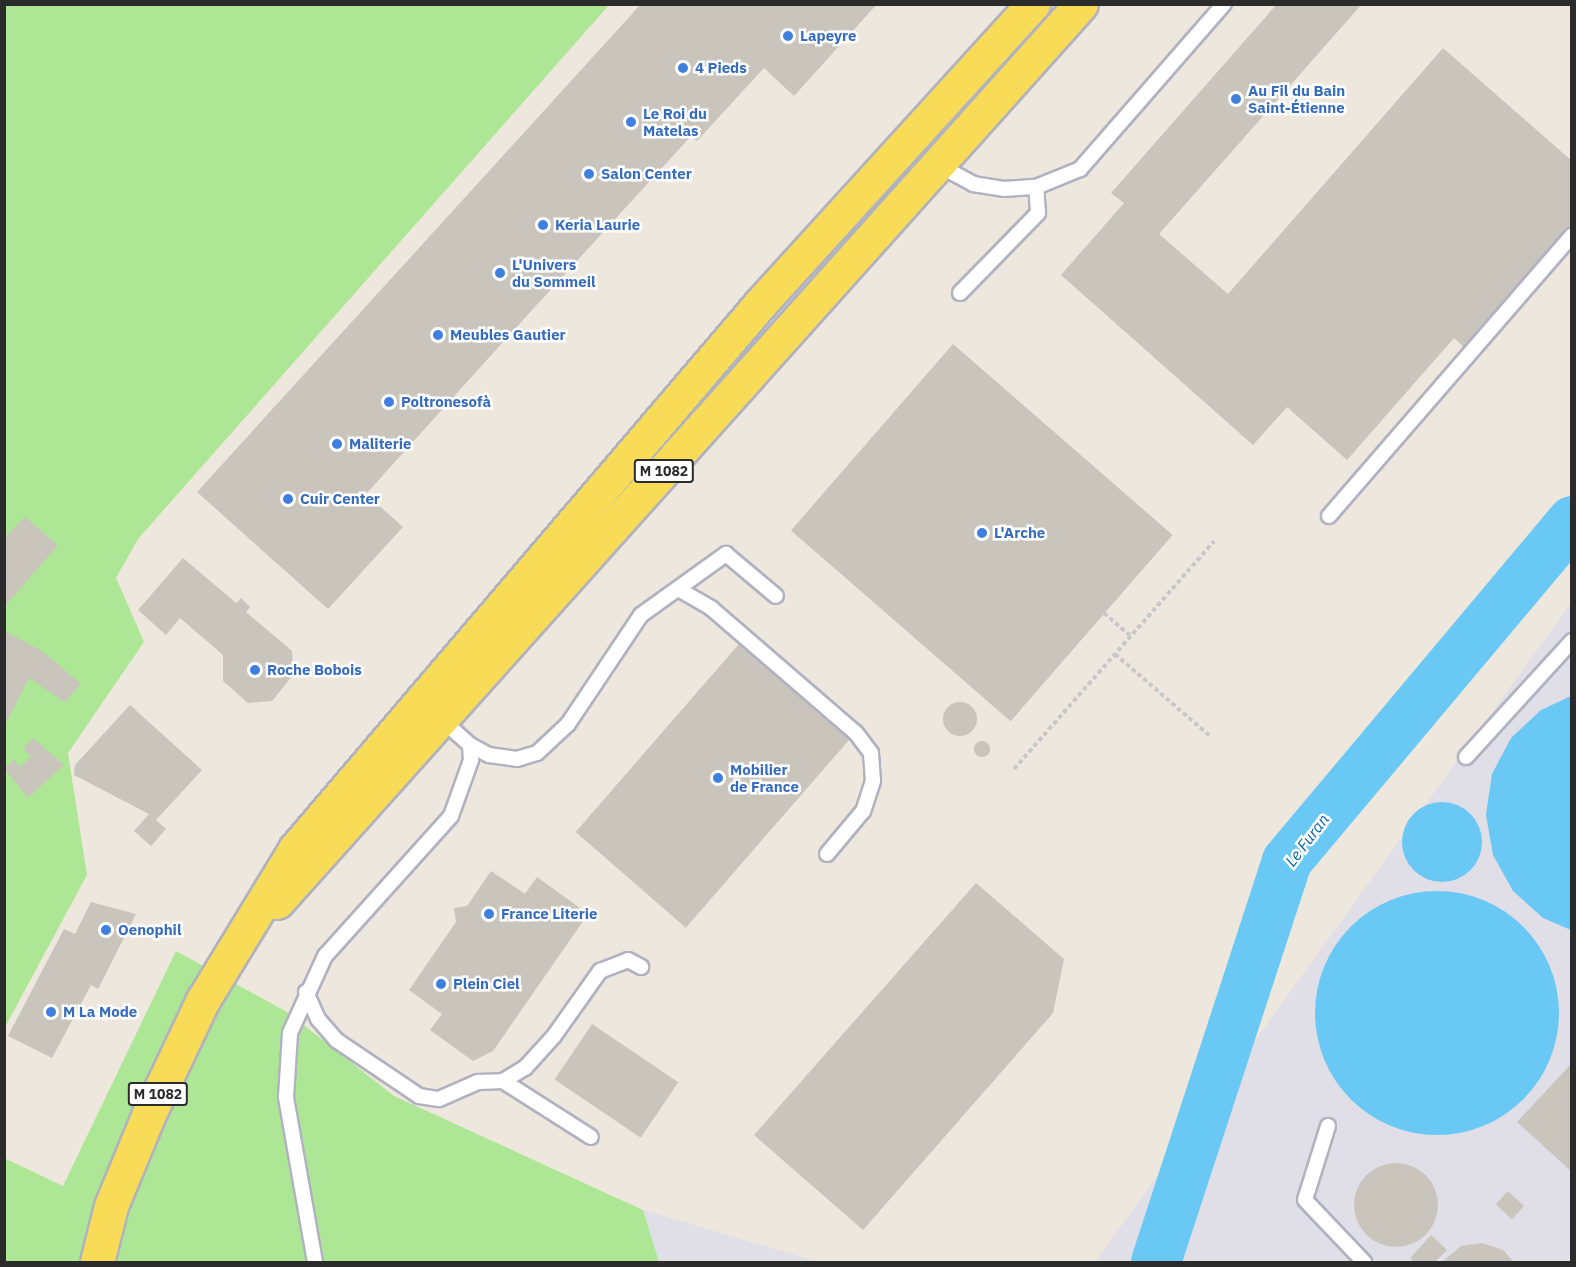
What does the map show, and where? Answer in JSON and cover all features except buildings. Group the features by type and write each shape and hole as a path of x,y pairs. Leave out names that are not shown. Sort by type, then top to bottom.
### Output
{"main road":[{"name":"M 1082","path":"97,1263 111,1206 149,1114 204,1000 244,936 431,710 760,304 1033,4"},
{"name":"M 1082","path":"431,710 938,165 1081,4"}],"lane":[{"path":"938,165 973,184 1036,187 1080,169 1224,4"},
{"path":"960,293 1038,213 1036,187"},
{"path":"1329,516 1572,235"},
{"path":"431,710 470,745 489,755 517,759 537,753 568,724 641,615 655,601 680,591 726,554 776,596"},
{"path":"680,591 719,616 856,733 871,753 873,781 863,811 827,854"},
{"path":"1466,757 1572,640"},
{"path":"315,1263 286,1097 290,1033 306,992 325,956 451,816 470,774 470,745"},
{"path":"306,992 318,1019 336,1040 419,1096 439,1099 478,1082 503,1081 525,1068 554,1036 600,970 628,960 641,967"},
{"path":"503,1081 591,1137"},
{"path":"1328,1126 1305,1200 1364,1263"}],"path":[{"path":"1014,769 1214,541"},
{"path":"1104,613 1131,636"},
{"path":"1115,654 1210,736"}],"shaded area":[{"path":"1571,603 1571,1262 1095,1262"},
{"path":"643,1210 819,1262 659,1262"}],"green space":[{"path":"5,5 609,5 138,539 116,578 144,642 68,753 87,875 5,1027"},
{"path":"176,951 287,1012 394,1096 643,1210 659,1262 5,1262 4,1158 63,1186"}],"water":[{"path":"1571,696 1571,930 1543,918 1513,891 1493,855 1486,815 1492,774 1511,738 1541,710"},
{"path":"1442,802 1457,805 1470,814 1479,827 1482,842 1479,857 1470,870 1457,879 1442,882 1427,879 1414,870 1405,857 1402,842 1405,827 1414,814 1427,805"},
{"path":"1449,891 1472,896 1495,905 1523,927 1539,945 1550,966 1557,989 1559,1013 1557,1037 1550,1060 1539,1081 1523,1099 1505,1115 1484,1126 1449,1135 1425,1135 1390,1126 1369,1115 1335,1081 1324,1060 1317,1037 1315,1001 1324,966 1335,945 1369,911 1390,900 1413,893"}],"waterway":[{"name":"Le Furan","path":"1156,1262 1287,861 1572,521"}],"place":[{"name":"Lapeyre","path":"788,36"},
{"name":"4 Pieds","path":"683,68"},
{"name":"Au Fil du Bain Saint-Étienne","path":"1236,99"},
{"name":"Le Roi du Matelas","path":"631,122"},
{"name":"Salon Center","path":"589,174"},
{"name":"Keria Laurie","path":"543,225"},
{"name":"L'Univers du Sommeil","path":"500,273"},
{"name":"Meubles Gautier","path":"438,335"},
{"name":"Poltronesofà","path":"389,402"},
{"name":"Maliterie","path":"337,444"},
{"name":"Cuir Center","path":"288,499"},
{"name":"L'Arche","path":"982,533"},
{"name":"Roche Bobois","path":"255,670"},
{"name":"Mobilier de France","path":"718,778"},
{"name":"France Literie","path":"489,914"},
{"name":"Oenophil","path":"106,930"},
{"name":"Plein Ciel","path":"441,984"},
{"name":"M La Mode","path":"51,1012"}]}
